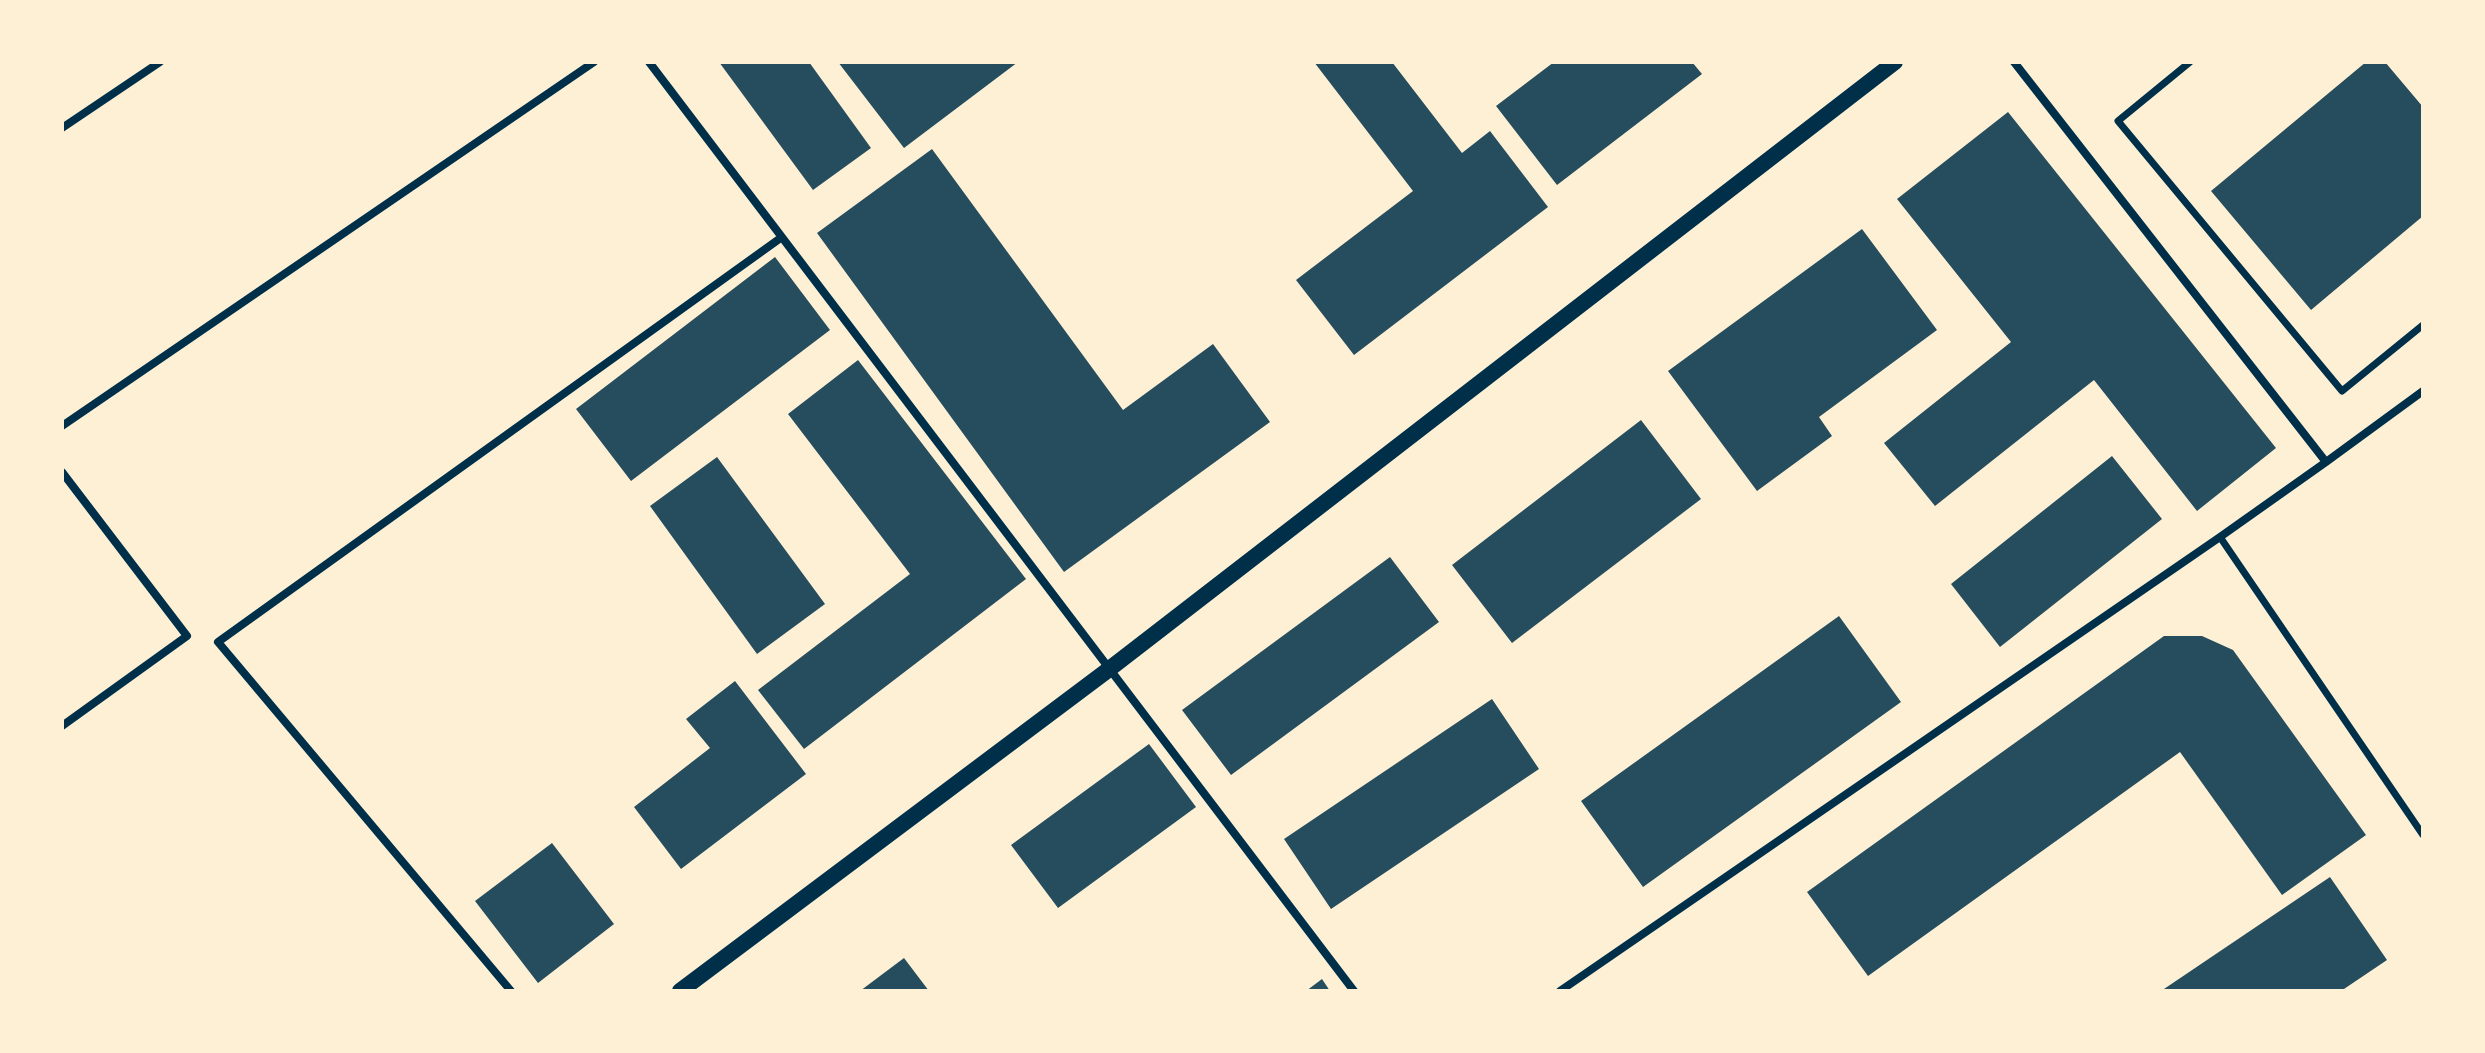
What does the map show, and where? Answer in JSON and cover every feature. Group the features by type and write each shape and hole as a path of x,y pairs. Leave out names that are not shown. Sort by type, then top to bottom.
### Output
{"main road":[{"path":"680,991 1108,670 1895,62"}],"street":[{"path":"62,128 160,62"},
{"path":"62,426 594,62"},
{"path":"649,62 1354,991"},
{"path":"2014,62 2326,462"},
{"path":"2190,62 2118,121 2342,391 2423,325"},
{"path":"511,991 218,642 782,237"},
{"path":"1560,991 2220,537 2423,391"},
{"path":"62,472 187,636 62,726"},
{"path":"2220,537 2423,835"}],"building":[{"path":"719,62 809,62 871,148 813,190"},
{"path":"838,62 1018,62 904,148"},
{"path":"1314,62 1392,62 1462,153 1490,131 1548,207 1354,355 1296,280 1413,191"},
{"path":"1554,62 1692,62 1702,74 1557,185 1496,106"},
{"path":"2366,62 2385,62 2423,107 2423,216 2311,310 2211,191"},
{"path":"2008,112 2276,448 2197,511 2094,380 1935,506 1884,443 2011,342 1897,199"},
{"path":"932,149 1123,410 1213,344 1270,422 1064,572 817,233"},
{"path":"1862,229 1937,330 1819,417 1832,436 1757,491 1668,371"},
{"path":"775,257 830,330 631,481 576,409"},
{"path":"858,360 1026,579 804,749 758,690 910,574 788,414"},
{"path":"1641,420 1701,499 1512,643 1452,565"},
{"path":"2112,456 2162,519 2000,647 1951,584"},
{"path":"717,457 825,604 757,654 650,506"},
{"path":"1390,557 1439,622 1231,775 1182,710"},
{"path":"1839,616 1901,702 1643,887 1581,801"},
{"path":"2164,636 2202,636 2233,650 2366,835 2282,895 2180,752 1868,976 1807,892"},
{"path":"735,681 806,774 681,869 634,807 710,748 686,719"},
{"path":"1492,699 1539,769 1331,909 1284,839"},
{"path":"1149,744 1196,807 1058,908 1011,845"},
{"path":"552,843 614,924 538,983 475,901"},
{"path":"2330,877 2387,960 2341,991 2161,991"},
{"path":"904,958 929,991 860,991"},
{"path":"1322,979 1330,991 1306,991"}]}
